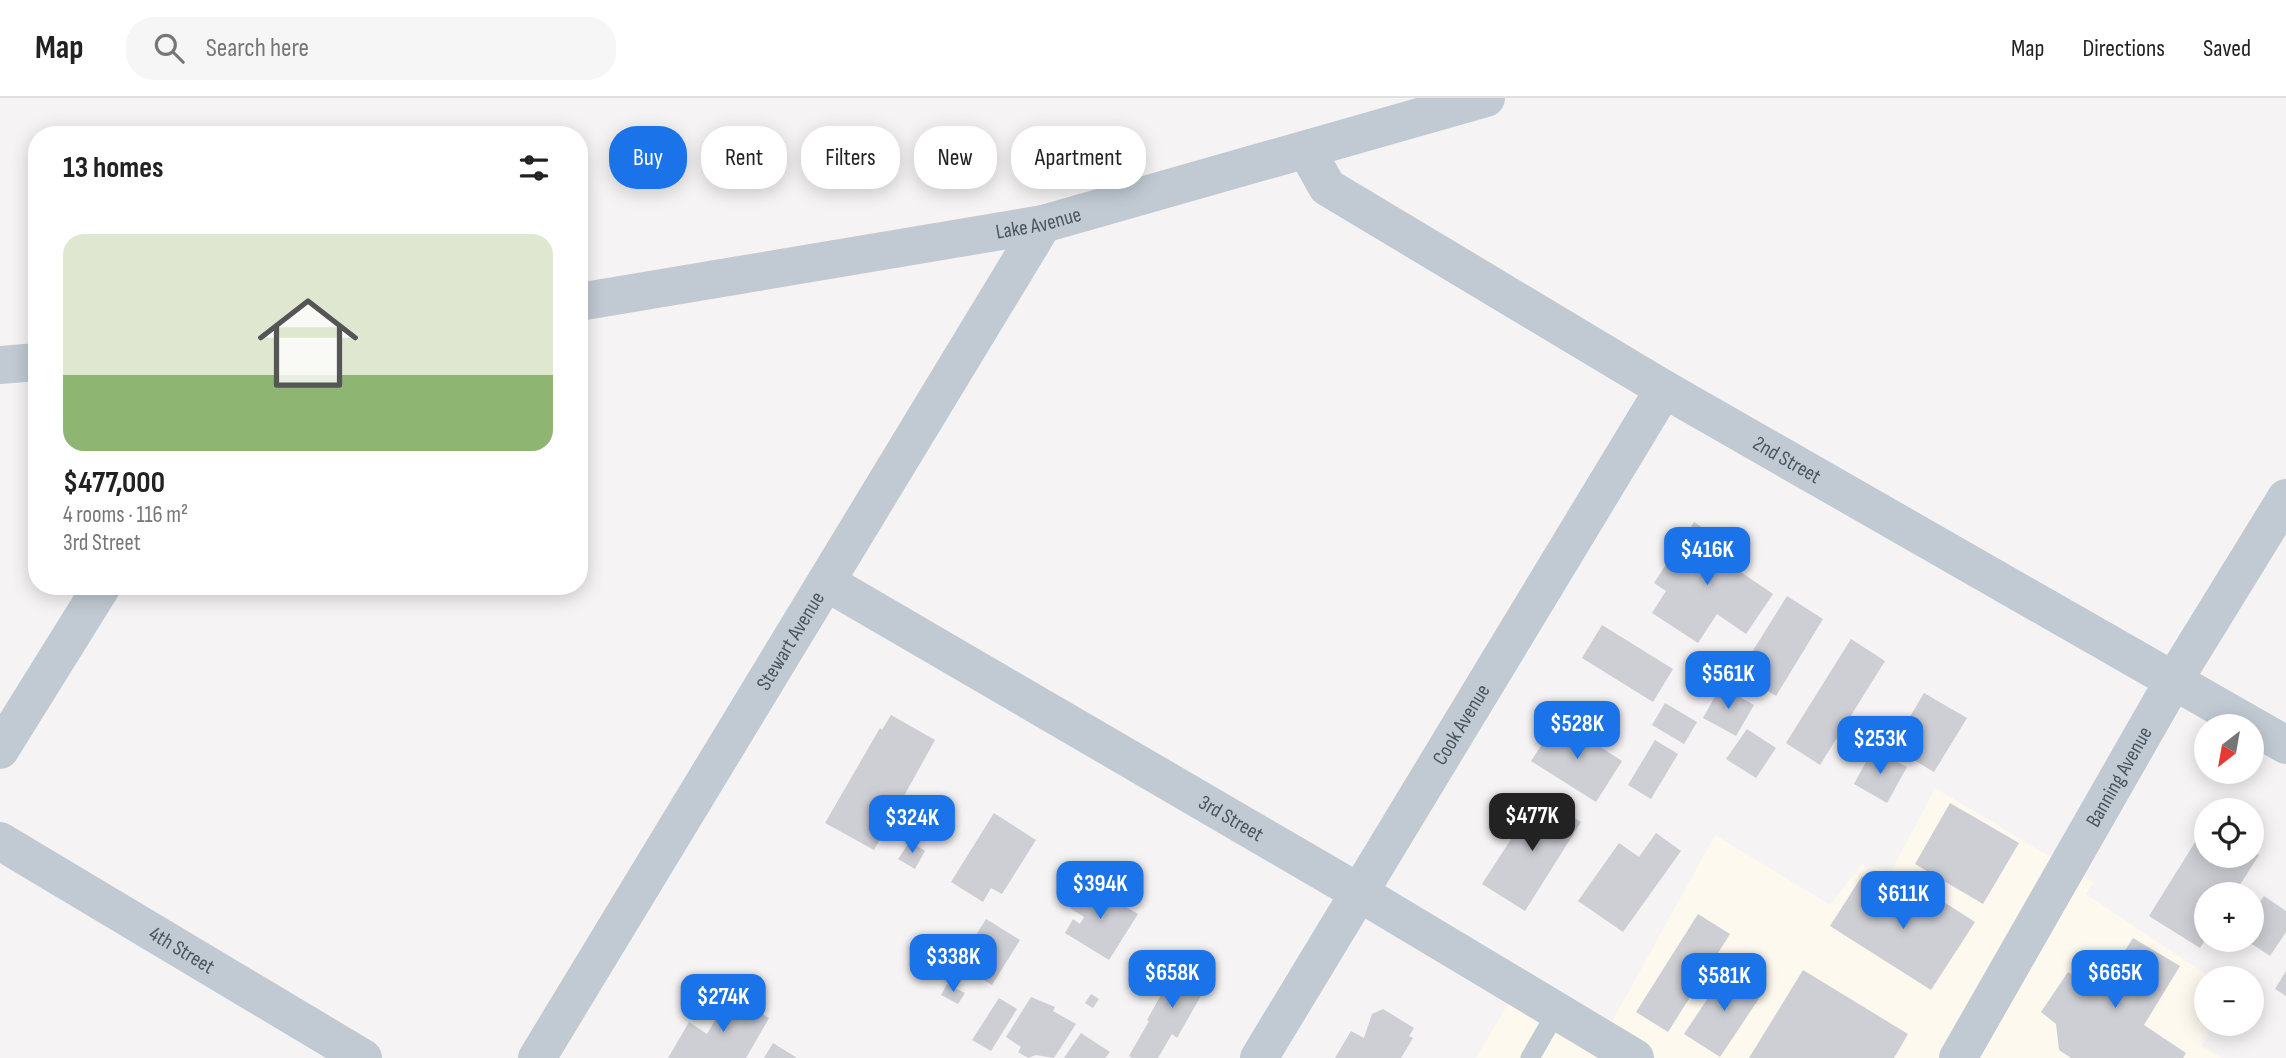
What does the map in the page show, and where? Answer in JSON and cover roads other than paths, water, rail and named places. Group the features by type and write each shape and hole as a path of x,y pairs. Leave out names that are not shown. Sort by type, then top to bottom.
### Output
{"street":[{"name":"Lake Avenue","path":"588,301 1043,225 1486,98"},
{"name":"2nd Street","path":"1307,151 1327,187 1664,389 2286,745"},
{"name":"Stewart Avenue","path":"537,1058 1043,225"},
{"path":"0,365 28,363"},
{"name":"Cook Avenue","path":"1259,1058 1664,389"},
{"name":"Banning Avenue","path":"1958,1058 2174,680 2286,498"},
{"name":"3rd Street","path":"826,582 1358,892 1635,1058"},
{"path":"0,750 96,595"},
{"name":"4th Street","path":"0,841 363,1058"}],"lane":[{"path":"1530,1058 1557,1011"}]}
